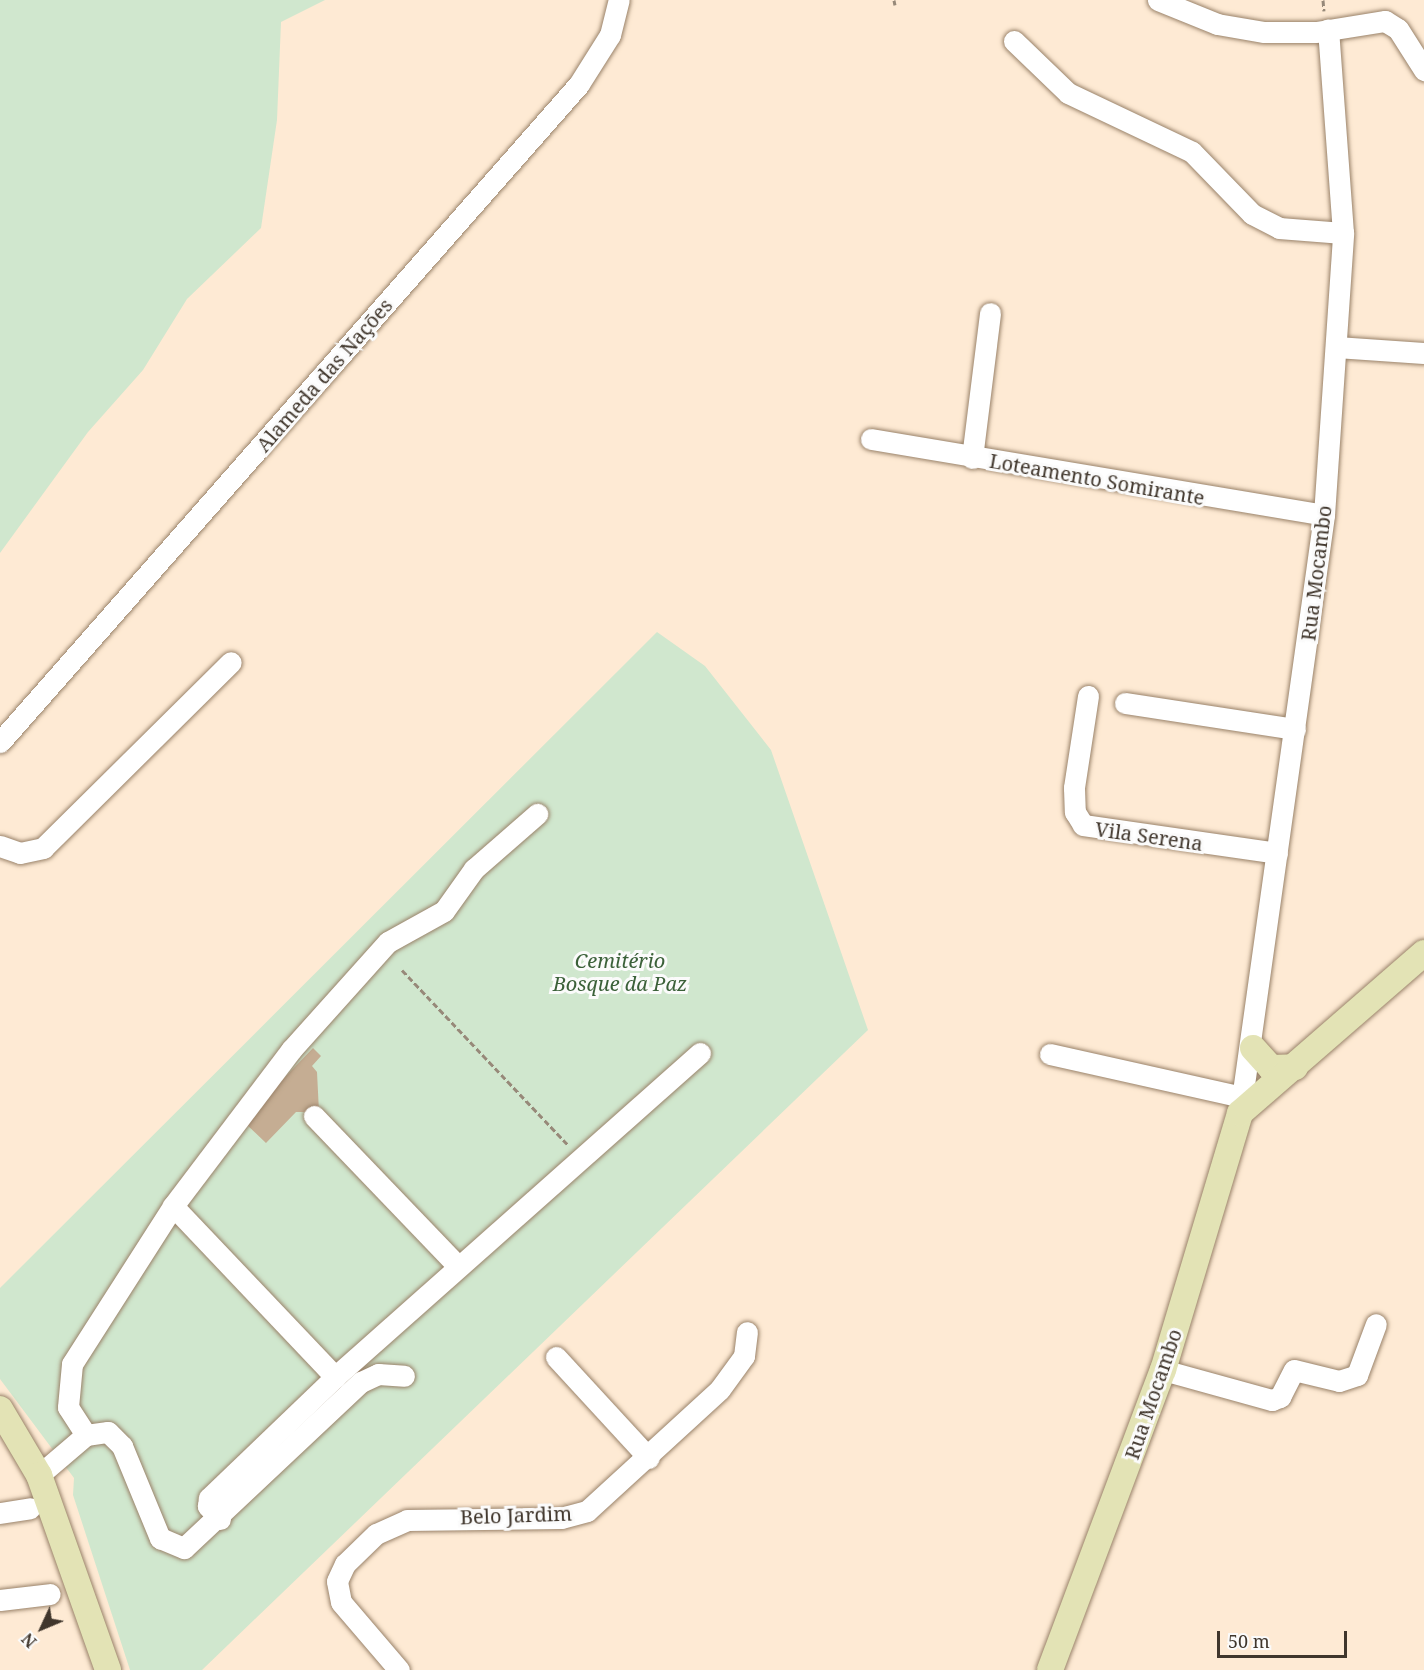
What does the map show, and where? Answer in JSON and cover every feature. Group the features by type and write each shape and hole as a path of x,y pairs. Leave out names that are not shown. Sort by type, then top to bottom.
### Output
{"main road":[{"path":"1241,1105 1295,1066 1424,953"},
{"path":"1253,1047 1271,1068 1295,1066"},
{"name":"Rua Mocambo","path":"1050,1670 1163,1370 1241,1105"},
{"path":"0,1409 39,1475 108,1670"}],"street":[{"name":"Alameda das Nações","path":"2,743 579,84 610,34 619,0"},
{"path":"1158,0 1239,28 1328,30 1360,21 1385,21 1398,29 1424,70"},
{"name":"Rua Mocambo","path":"1241,1105 1253,1047 1277,853 1324,515 1343,233 1328,30"},
{"path":"1014,41 1068,93 1192,152 1252,214 1279,228 1343,233"},
{"path":"972,458 990,313"},
{"path":"1336,347 1424,353"},
{"name":"Loteamento Somirante","path":"871,439 972,458 1324,515"},
{"path":"0,846 20,853 43,848 231,662"},
{"name":"Vila Serena","path":"1088,696 1074,788 1075,812 1083,825 1277,853"},
{"path":"1125,703 1295,729"},
{"path":"86,1435 68,1407 72,1364 173,1206 291,1050 388,942 444,911 474,869 537,814"},
{"path":"220,1519 208,1506 209,1498 335,1377 700,1053"},
{"path":"1050,1054 1241,1105"},
{"path":"314,1116 458,1266"},
{"path":"173,1206 335,1377"},
{"path":"1163,1370 1272,1400 1280,1397 1294,1370 1340,1381 1356,1375 1376,1324"},
{"name":"Belo Jardim","path":"399,1670 337,1592 345,1564 376,1534 426,1517 576,1515 600,1503 649,1458 735,1372 744,1356 747,1332"},
{"path":"556,1357 649,1458"},
{"path":"39,1475 86,1435 108,1432 116,1437 168,1546 192,1544 361,1382 378,1374 404,1376"},
{"path":"0,1513 30,1508"},
{"path":"0,1600 50,1594"}],"path":[{"path":"402,970 581,1159"}],"green space":[{"path":"0,0 325,0 281,22 277,120 261,228 187,299 143,370 88,432 0,553"},
{"name":"Cemitério Bosque da Paz","path":"657,632 705,666 771,750 868,1030 202,1670 130,1670 73,1495 74,1478 0,1379 0,1288"}],"building":[{"path":"313,1048 321,1056 312,1066 317,1072 319,1112 296,1112 266,1143 243,1121"}]}
